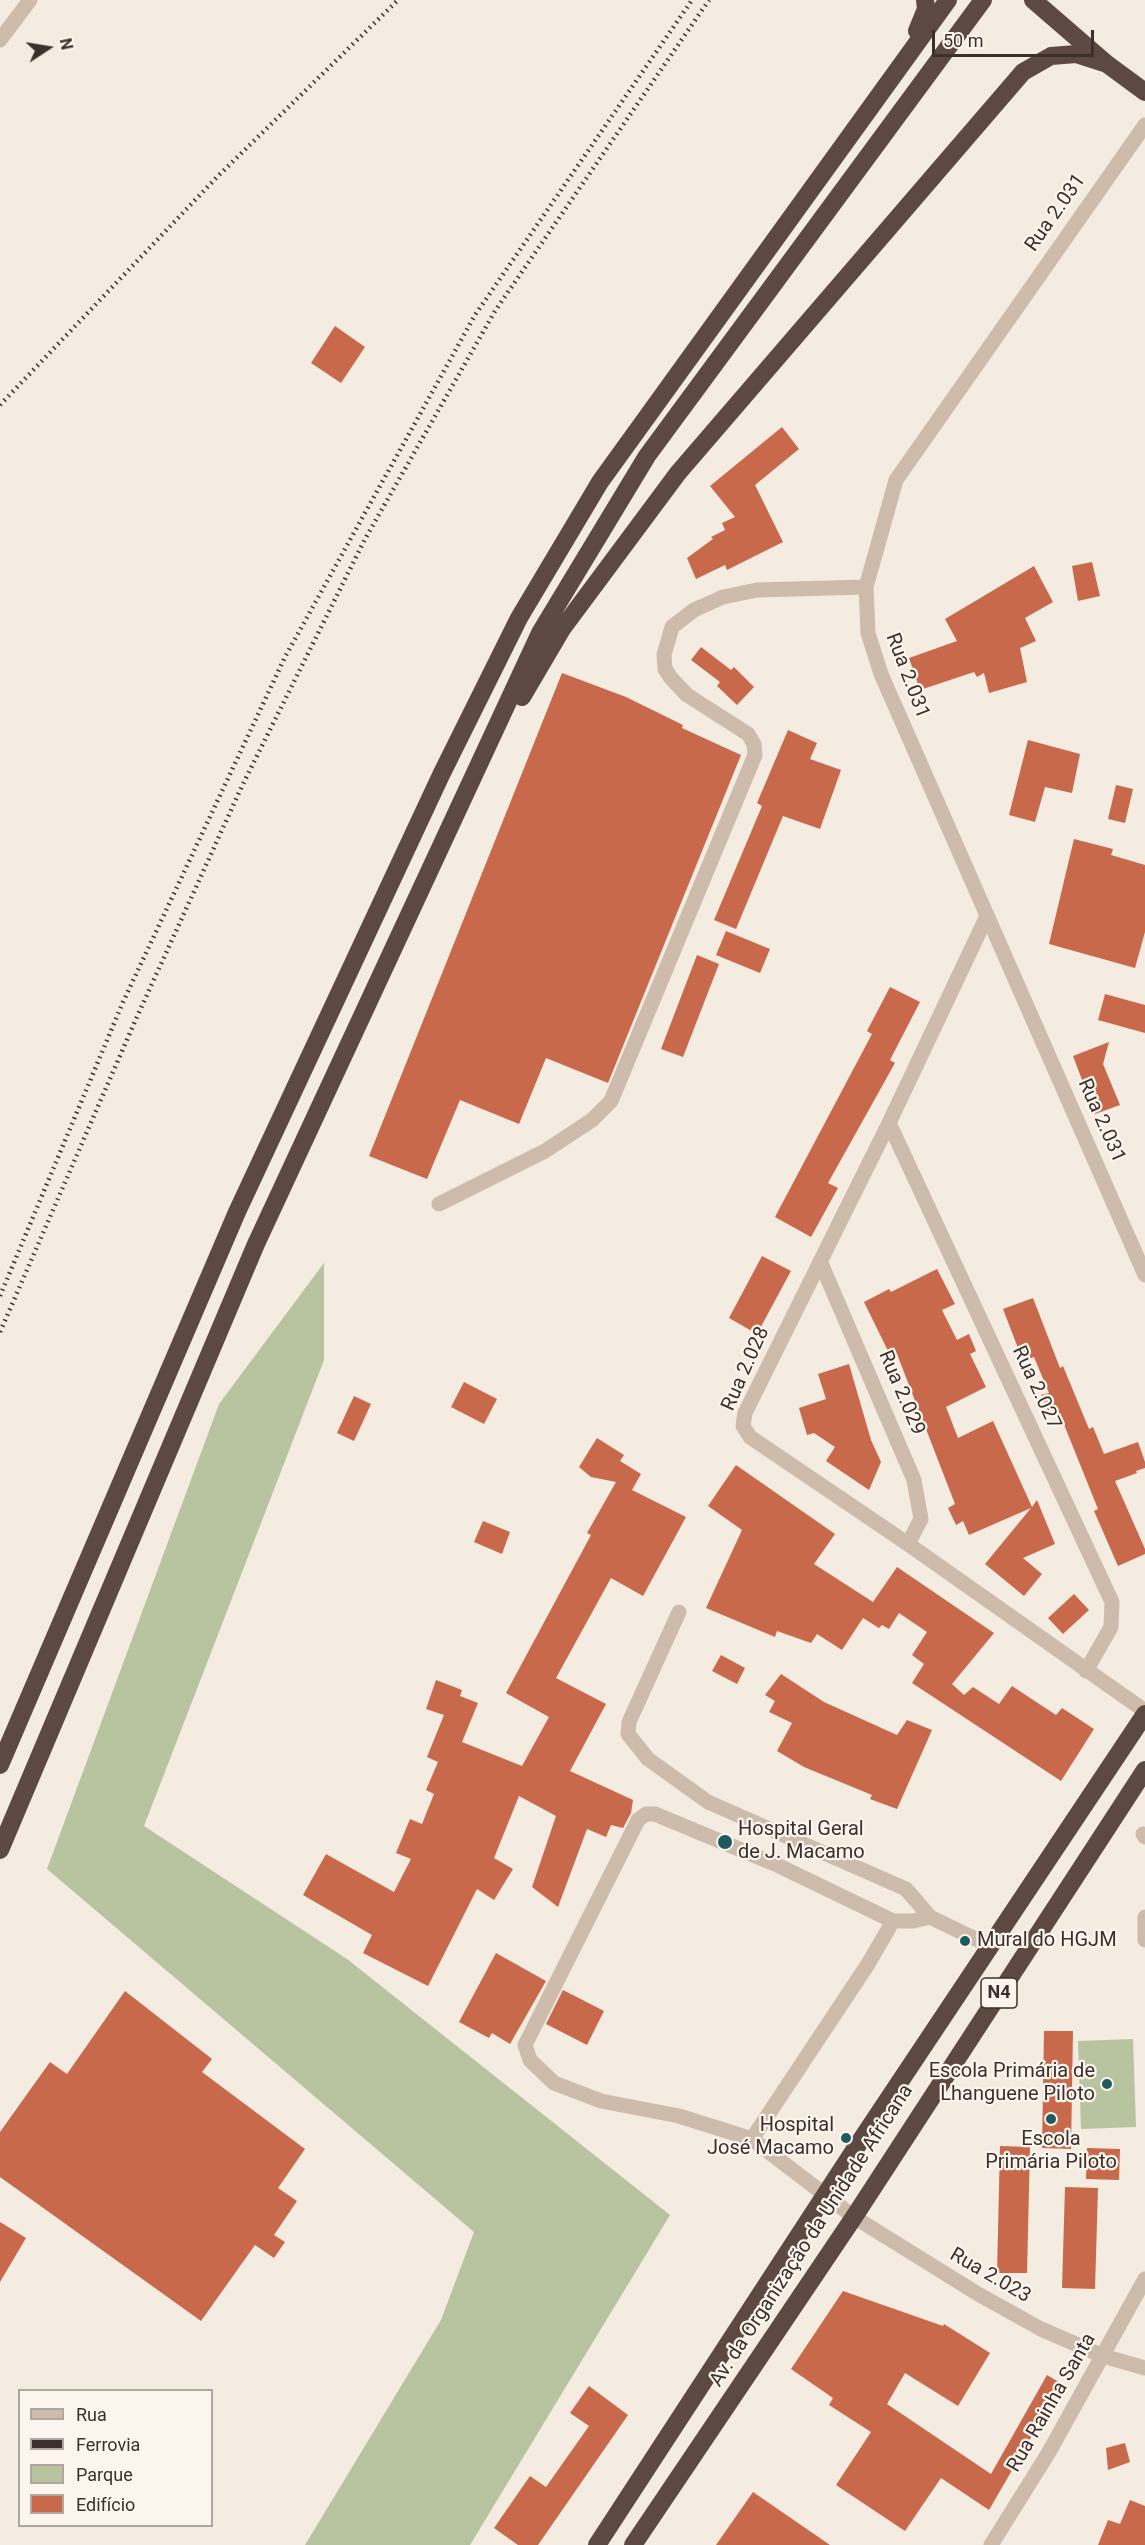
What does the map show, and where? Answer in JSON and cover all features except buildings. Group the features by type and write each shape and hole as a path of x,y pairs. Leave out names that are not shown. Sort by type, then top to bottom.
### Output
{"highway":[{"path":"907,57 926,9 926,0"},
{"path":"0,1765 237,1212 441,775 519,618 600,482 948,0"},
{"path":"0,1850 256,1244 540,633 647,456 983,0"},
{"path":"1033,0 1107,64 1145,92"},
{"path":"471,784 562,629 678,473 1023,72 1051,56 1076,54 1107,64"},
{"name":"Av. da Organização da Unidade Africana","path":"597,2545 828,2194 859,2143 1145,1713"},
{"name":"Av. da Organização da Unidade Africana","path":"633,2545 854,2217 892,2155 1145,1770"}],"street":[{"path":"0,40 30,0"},
{"name":"Rua 2.031","path":"1145,125 896,480 866,587 868,633 881,674 1145,1275"},
{"path":"439,1204 545,1151 591,1120 610,1101 755,755 754,744 748,734 687,695 670,678 665,669 664,655 672,627 694,610 723,597 757,590 866,587"},
{"name":"Rua 2.028","path":"987,916 889,1123 745,1413 743,1426 750,1437 908,1544 1145,1713"},
{"name":"Rua 2.027","path":"889,1123 1112,1602 1111,1627 1086,1671"},
{"name":"Rua 2.029","path":"820,1261 914,1480 921,1519 908,1544"},
{"path":"679,1612 629,1722 628,1734 648,1759 708,1802 906,1889 930,1917 990,1946"},
{"name":"Rua 2.023","path":"894,1921 775,1864 655,1814 646,1814 638,1820 525,2045 530,2060 554,2083 601,2101 679,2116 752,2139 828,2194 854,2217 890,2241 1030,2324 1103,2356 1145,2368"},
{"path":"752,2139 894,1921 913,1921 930,1917"},
{"path":"1145,1917 1145,1940"},
{"name":"Rua Rainha Santa","path":"991,2545 1049,2452 1145,2279"}],"green space":[{"path":"324,1263 324,1360 144,1826 347,1959 670,2215 470,2545 305,2545 441,2320 474,2232 47,1869 219,1404"},
{"name":"Escola Primária de Lhanguene Piloto","path":"1133,2039 1136,2127 1081,2129 1078,2041"}],"railway":[{"path":"0,405 217,177 398,0"},
{"path":"0,1296 123,1002 285,657 475,315 692,0"},
{"path":"0,1332 136,1019 242,786 365,539 495,311 709,0"}],"place":[{"name":"Hospital Geral de J. Macamo","path":"725,1842"},
{"name":"Mural do HGJM","path":"965,1941"},
{"name":"Escola Primária de Lhanguene Piloto","path":"1107,2084"},
{"name":"Escola Primária Piloto","path":"1051,2119"},
{"name":"Hospital José Macamo","path":"846,2138"}]}
